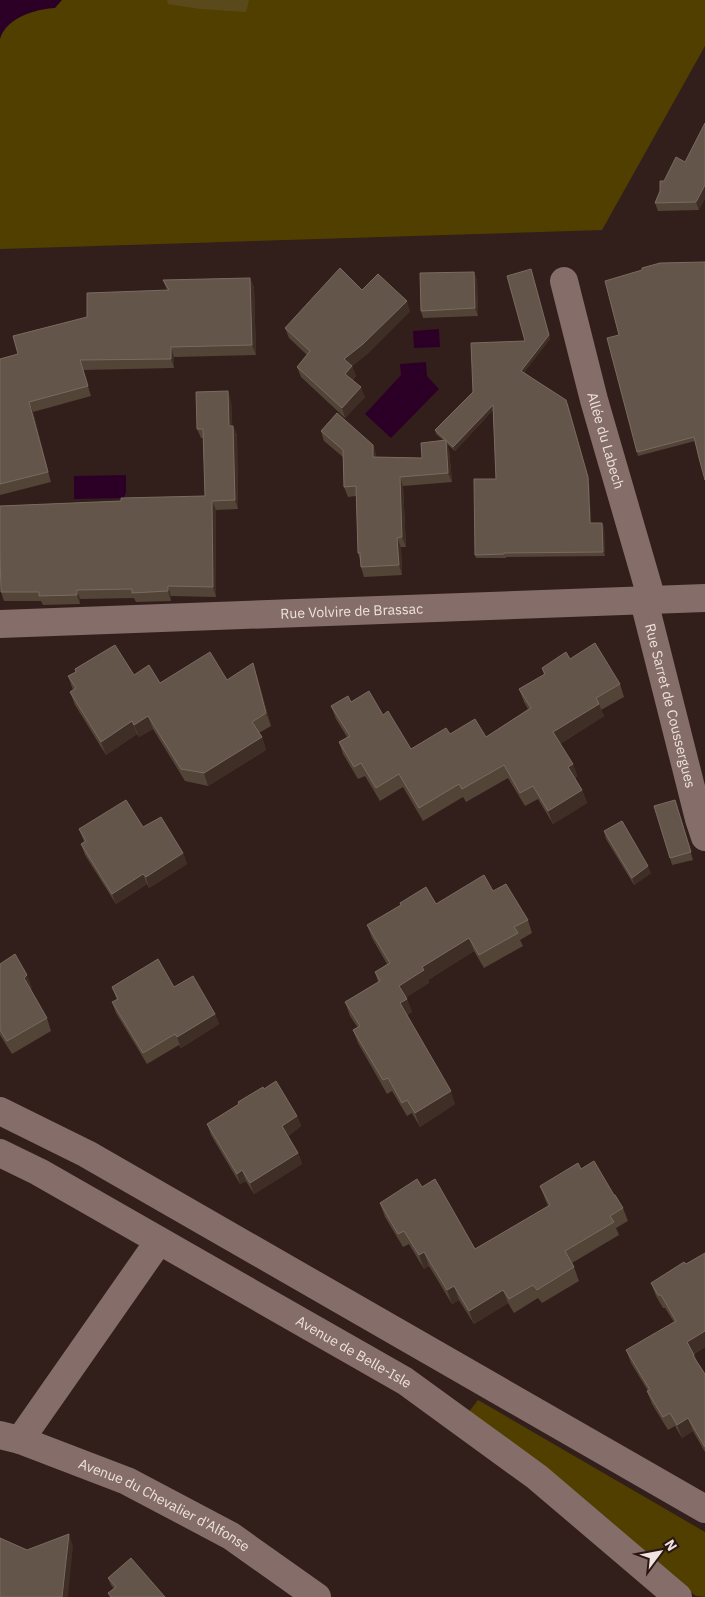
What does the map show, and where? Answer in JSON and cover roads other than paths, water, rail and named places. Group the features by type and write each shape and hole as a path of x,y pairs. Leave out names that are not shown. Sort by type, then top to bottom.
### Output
{"street":[{"name":"Allée du Labech","path":"564,281 648,600"},
{"name":"Rue Volvire de Brassac","path":"0,624 705,598"},
{"name":"Rue Sarret de Coussergues","path":"648,600 697,811 705,837"},
{"path":"0,1111 87,1154 705,1509"},
{"name":"Avenue de Belle-Isle","path":"0,1152 39,1172 404,1381 538,1477 678,1597"},
{"path":"10,1438 159,1241"},
{"name":"Avenue du Chevalier d'Alfonse","path":"10,1438 127,1481 231,1536 317,1597"}]}
